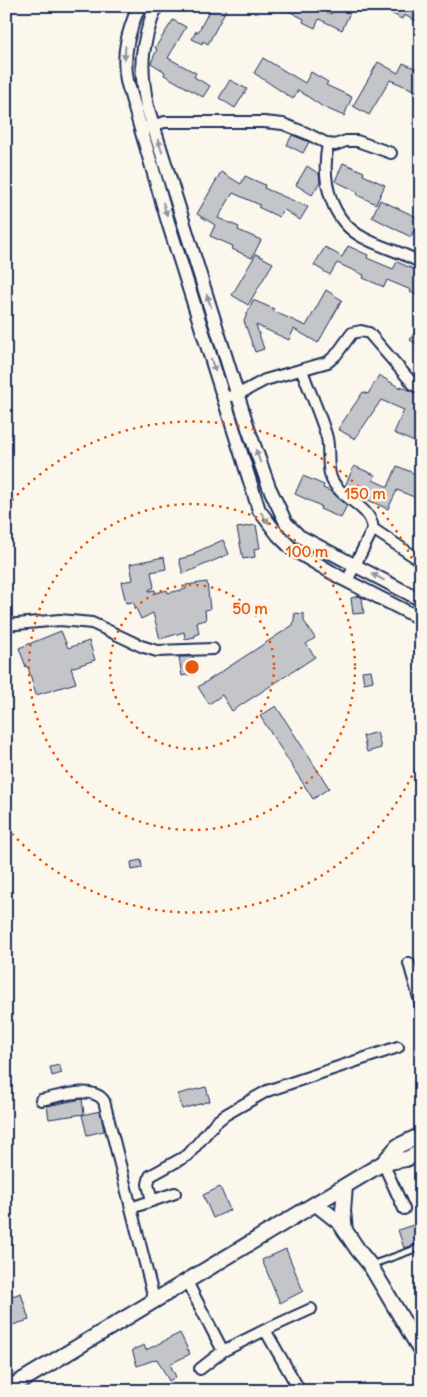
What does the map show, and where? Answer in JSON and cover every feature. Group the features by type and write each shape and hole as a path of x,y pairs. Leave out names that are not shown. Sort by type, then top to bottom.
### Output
{"main road":[{"path":"6,1390 154,1299 383,1163 398,1146 421,1135"},
{"path":"383,1163 406,1159 421,1152"},
{"path":"345,1186 343,1211 346,1231"},
{"path":"316,1204 333,1217 346,1231 370,1265 421,1351"}],"street":[{"path":"139,6 126,43 124,58 127,81 140,129 259,510 278,535 292,549 347,581 421,619"},
{"path":"156,6 146,31 142,51 142,81 153,124 269,487 286,523 299,536 421,600"},
{"path":"140,129 165,122 264,122 283,124 328,144 335,145 346,141 356,141 391,153"},
{"path":"328,144 325,166 328,190 344,225 363,238 421,263"},
{"path":"224,398 239,394 265,380 328,362 336,355 352,333 362,331 369,333 414,385 421,389"},
{"path":"302,370 327,439 331,478 336,486 367,515 373,524 373,529 347,581"},
{"path":"373,529 421,561"},
{"path":"6,626 60,620 92,623 141,646 157,651 213,649"},
{"path":"409,963 421,1005"},
{"path":"152,1201 148,1184 150,1176 188,1155 198,1146 215,1123 225,1115 268,1091 398,1047"},
{"path":"41,1100 88,1092 96,1093 102,1098 154,1299"},
{"path":"383,1163 404,1209"},
{"path":"131,1208 176,1193"},
{"path":"186,1280 223,1351"},
{"path":"200,1369 223,1351 311,1309"},
{"path":"265,1330 300,1391"}],"lane":[{"path":"370,1265 421,1247"}],"building":[{"path":"212,6 228,6 208,44 203,41 202,44 192,39 196,31 198,32"},
{"path":"279,6 316,6 331,14 335,6 353,6 342,30 319,19 315,28 303,22 304,19"},
{"path":"378,6 421,6 421,23 404,15 402,19"},
{"path":"173,20 186,27 168,58 196,73 194,77 210,86 203,97 164,75 165,72 151,63 157,49 155,48"},
{"path":"263,58 305,83 311,72 328,82 326,85 352,97 344,116 323,107 298,90 293,99 254,73"},
{"path":"378,62 398,73 403,63 421,71 421,93 390,80 369,115 353,106"},
{"path":"230,80 247,89 235,108 219,98"},
{"path":"292,135 309,142 303,153 287,145"},
{"path":"343,163 364,172 363,175 385,185 376,204 357,195 358,192 335,181"},
{"path":"307,166 319,174 320,182 312,195 296,185"},
{"path":"221,172 241,184 245,176 265,185 264,188 308,207 300,220 283,209 279,217 258,207 260,205 233,193 218,218 239,227 238,230 261,240 252,258 232,249 233,246 210,236 215,225 197,214"},
{"path":"380,200 421,219 421,236 413,231 411,237 372,217"},
{"path":"348,246 368,255 367,258 393,269 397,262 418,271 416,273 421,275 421,297 410,292 411,290 387,280 384,287 363,278 364,275 337,263 330,275 314,265 325,247 342,257"},
{"path":"256,254 273,263 248,305 232,295"},
{"path":"326,290 342,300 318,343 294,329 289,340 256,325 264,349 255,352 244,321 253,300 306,326"},
{"path":"421,322 421,347 410,340"},
{"path":"379,375 400,388 401,386 421,396 421,445 394,433 404,410 381,400 355,439 338,429 363,392 368,394"},
{"path":"354,466 375,475 373,480 388,487 397,466 418,475 421,478 421,500 397,490 388,509 368,500 370,495 354,488 352,492 345,486"},
{"path":"303,476 324,485 323,488 332,492 347,505 341,518 320,509 321,506 295,494"},
{"path":"256,525 260,548 254,549 255,557 243,559 237,528"},
{"path":"223,540 229,554 183,574 179,559 195,555 194,553"},
{"path":"164,557 166,569 151,572 154,587 149,591 155,590 156,593 167,590 168,593 186,589 186,585 207,582 210,609 205,610 206,620 197,622 199,634 195,635 195,637 185,639 184,632 160,639 153,613 141,619 133,602 126,603 121,582 133,580 130,564"},
{"path":"359,596 362,598 364,613 353,614 351,598"},
{"path":"295,613 304,614 304,621 315,638 306,644 315,657 232,711 222,695 209,704 198,687 293,625"},
{"path":"61,631 68,648 89,641 95,660 71,668 76,683 36,695 28,667 26,667 19,648"},
{"path":"179,657 193,657 196,673 182,676"},
{"path":"371,670 373,681 364,683 362,671"},
{"path":"276,706 329,788 313,799 260,716"},
{"path":"377,732 381,748 367,752 363,736"},
{"path":"141,860 142,868 132,870 131,862"},
{"path":"59,1065 62,1073 52,1076 50,1067"},
{"path":"206,1087 210,1101 182,1109 178,1094"},
{"path":"82,1099 84,1114 49,1119 47,1106"},
{"path":"100,1111 104,1131 87,1135 82,1115"},
{"path":"220,1187 230,1210 213,1218 203,1195"},
{"path":"419,1223 421,1243 404,1248 398,1230"},
{"path":"286,1249 303,1291 280,1303 262,1260"},
{"path":"21,1293 29,1320 6,1327 6,1298"},
{"path":"180,1333 190,1354 170,1364 176,1377 169,1381 157,1359 137,1366 132,1350 144,1345 146,1350"}]}
